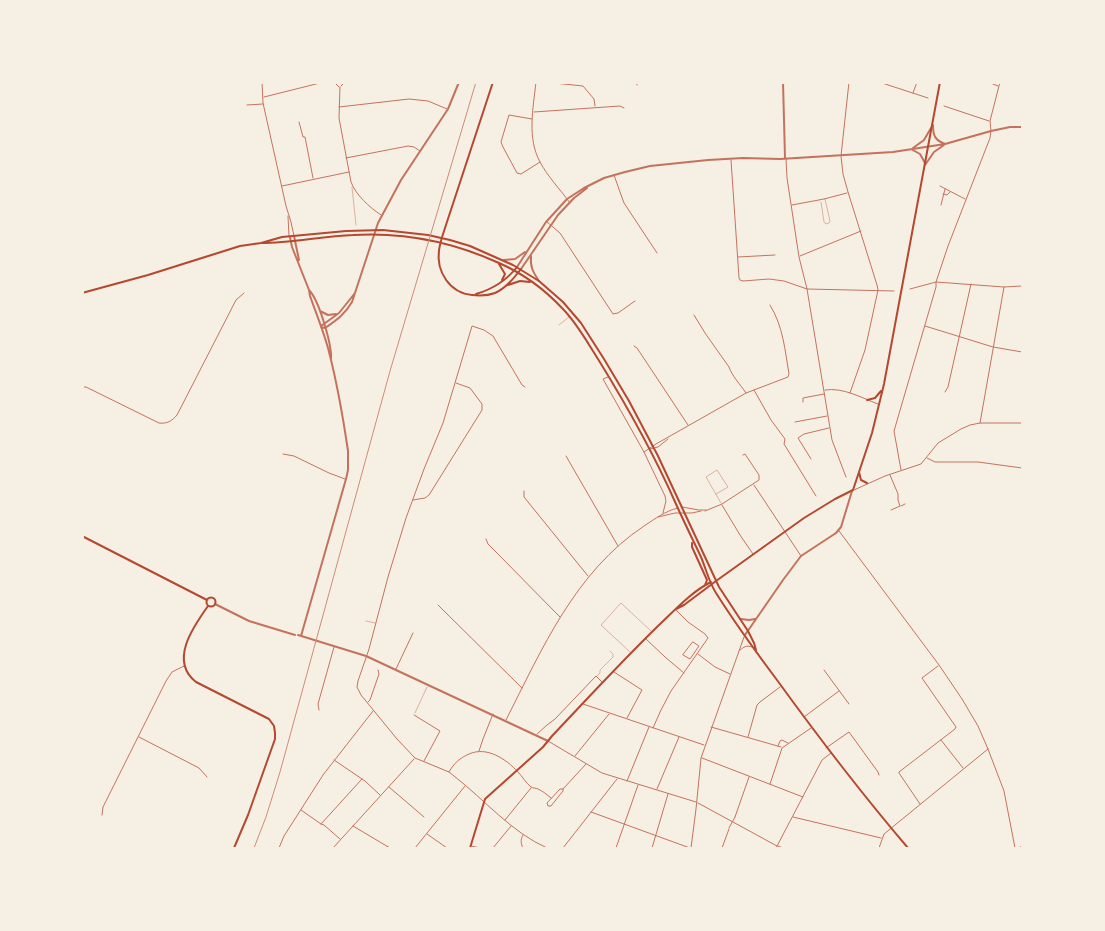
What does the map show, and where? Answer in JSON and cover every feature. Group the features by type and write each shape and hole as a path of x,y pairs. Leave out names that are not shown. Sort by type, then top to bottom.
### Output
{"main road":[{"path":"493,82 452,203 439,250 439,266 451,286 465,294 487,296 520,281 530,282"},
{"path":"471,847 484,802 488,796 543,747 631,652 682,602 705,585 716,581 819,508 853,490 872,433 883,390 940,82"},
{"path":"261,243 289,236 352,230 383,230 428,236 450,240 481,250 521,269 539,281 563,302 581,323 612,372 654,447 716,581 748,631 757,653"},
{"path":"82,293 148,275 240,246 353,235 382,234 423,238 450,244 498,262 518,273 552,298 570,317 609,376 649,449 680,512 715,591 752,647 830,754 908,848"},
{"path":"498,262 505,274 501,282"},
{"path":"475,295 487,291 501,282 517,267"},
{"path":"506,286 521,269"},
{"path":"867,400 875,398 883,390"},
{"path":"859,472 861,480 867,483"},
{"path":"82,536 207,600 210,598 215,600 215,604 208,606 196,624 186,644 183,657 184,666 188,674 196,682 269,719 274,726 275,735 248,815 234,848"},
{"path":"692,541 692,547 707,580 705,585"},
{"path":"676,609 712,583"},
{"path":"207,600 208,606"}],"street":[{"path":"262,82 263,104 299,263"},
{"path":"263,97 324,82"},
{"path":"334,82 340,87"},
{"path":"345,82 340,87 339,118 352,186 382,216"},
{"path":"321,327 325,328 338,320 352,302 377,226 401,180 448,109 458,82"},
{"path":"536,82 532,119 533,142 540,162 570,202"},
{"path":"544,82 583,86 594,99 595,107"},
{"path":"783,82 787,178 799,257 807,289 834,446 846,477"},
{"path":"849,82 841,156 843,174 878,290 865,350 850,393"},
{"path":"879,82 928,98"},
{"path":"912,94 917,82"},
{"path":"988,82 999,86"},
{"path":"901,470 894,431 936,282 990,138 990,122 1000,82"},
{"path":"339,107 409,99 428,101 448,109"},
{"path":"247,106 263,104"},
{"path":"533,112 595,107 620,106 624,108"},
{"path":"944,106 990,122"},
{"path":"532,119 509,115 501,142 517,173 522,174 540,162"},
{"path":"299,122 303,137 305,137 313,179"},
{"path":"911,149 924,140 932,125"},
{"path":"932,125 934,138 946,144"},
{"path":"517,267 546,222 567,199 584,188 614,175 650,166 682,162 841,156 928,147 946,144 991,130 1022,126"},
{"path":"925,165 934,152 946,144"},
{"path":"346,158 408,146 420,151"},
{"path":"911,149 920,154 925,165"},
{"path":"730,159 740,280 779,280 807,289 894,290"},
{"path":"281,186 349,172"},
{"path":"614,175 624,203 657,253"},
{"path":"521,269 550,225 570,202 589,186"},
{"path":"940,186 966,200"},
{"path":"941,205 945,188"},
{"path":"943,194 947,195 950,191"},
{"path":"791,205 825,199 848,192"},
{"path":"288,215 290,241 309,290 331,362 340,399 348,451 346,479 298,635"},
{"path":"546,222 560,233 613,314 618,313 636,301"},
{"path":"799,257 861,231"},
{"path":"504,260 516,259 527,251"},
{"path":"531,255 532,270 539,281"},
{"path":"737,257 775,255"},
{"path":"910,289 936,282 1004,287 1022,286"},
{"path":"945,392 948,387 971,284"},
{"path":"980,423 1004,287"},
{"path":"309,290 313,293 324,323 332,356 331,362"},
{"path":"321,327 339,313 356,292"},
{"path":"82,387 86,387 159,423 172,421 177,415 236,300 244,293"},
{"path":"644,452 746,393 788,377 783,334 778,319 770,305"},
{"path":"320,310 328,315 339,313"},
{"path":"694,315 746,393"},
{"path":"525,388 493,336 484,330 472,326 443,423 413,500 388,577 358,681 358,687 367,703 404,748 415,758 449,772 511,825 547,848"},
{"path":"925,326 1022,352"},
{"path":"634,346 689,426"},
{"path":"609,376 603,380 644,452 665,496 663,513"},
{"path":"413,500 425,498 428,495 482,410 482,404 470,388 456,383"},
{"path":"824,390 832,389 850,393 879,404"},
{"path":"754,390 771,420 785,439 784,444 816,496"},
{"path":"803,402 803,398 824,394"},
{"path":"795,422 828,416"},
{"path":"591,812 691,848 701,758 745,636 755,619 801,556 839,530 853,490 890,474 921,464 941,441 970,425 980,423 1022,423"},
{"path":"811,459 798,438 804,434 830,427"},
{"path":"283,454 294,456 329,474 346,479"},
{"path":"658,517 680,512 692,513 706,510 722,504 754,484 758,480 759,475 745,454 743,455"},
{"path":"566,456 618,546"},
{"path":"926,458 935,462 978,462 1022,468"},
{"path":"890,474 898,494 900,506"},
{"path":"754,484 801,556"},
{"path":"524,491 524,497 589,576"},
{"path":"722,504 753,554"},
{"path":"892,510 905,504"},
{"path":"506,720 560,617 589,576 618,546 663,513 683,507 706,510"},
{"path":"839,530 939,665 978,726 1004,791 1019,846 1015,848"},
{"path":"486,539 494,551 560,617"},
{"path":"215,604 249,621 366,656 537,735 602,773 697,803 783,848"},
{"path":"438,606 522,688"},
{"path":"653,728 666,700 708,640 708,636 688,622 676,609"},
{"path":"740,619 755,619"},
{"path":"396,670 413,633"},
{"path":"645,638 684,673"},
{"path":"693,642 700,646 690,660 683,655 693,642"},
{"path":"319,710 318,704 334,646"},
{"path":"740,651 744,647 752,647"},
{"path":"698,654 715,667 731,674"},
{"path":"920,804 899,772 955,729 956,726 922,678 939,665"},
{"path":"102,815 103,807 170,674 184,666"},
{"path":"367,703 370,700 378,670"},
{"path":"824,670 849,704"},
{"path":"613,671 642,690 627,719"},
{"path":"537,735 596,676 603,682"},
{"path":"747,738 757,705 781,686"},
{"path":"803,717 839,691"},
{"path":"583,704 705,745"},
{"path":"279,848 284,836 323,775 373,710"},
{"path":"414,714 440,731 424,762"},
{"path":"479,752 493,714"},
{"path":"575,756 610,714"},
{"path":"627,781 650,727"},
{"path":"712,727 782,748"},
{"path":"770,784 782,748 811,728"},
{"path":"826,748 849,732 879,775"},
{"path":"138,736 200,768 207,777"},
{"path":"656,790 679,736"},
{"path":"778,746 782,740 788,743"},
{"path":"940,740 964,768"},
{"path":"879,848 884,834 988,749"},
{"path":"449,772 452,766 461,758 472,753 493,754 500,756 532,788 538,789 550,798"},
{"path":"776,848 822,760 830,754"},
{"path":"332,848 415,758"},
{"path":"701,758 803,797"},
{"path":"334,760 381,795"},
{"path":"563,789 560,789 550,798 547,803 548,806 551,806 586,763"},
{"path":"722,848 749,777"},
{"path":"563,848 617,778"},
{"path":"321,824 362,780"},
{"path":"616,848 638,784"},
{"path":"415,848 466,786"},
{"path":"389,787 424,817"},
{"path":"505,820 532,788"},
{"path":"652,848 668,794"},
{"path":"301,810 324,825 341,840"},
{"path":"792,817 882,838"},
{"path":"492,848 511,825"},
{"path":"353,826 390,848"},
{"path":"427,834 447,848"},
{"path":"523,834 520,842 524,848"},
{"path":"471,847 480,848"}],"lane":[{"path":"352,186 356,225"},
{"path":"820,200 826,224 830,222 825,199"},
{"path":"558,325 570,317"},
{"path":"716,494 728,487 717,470 706,477 716,494 722,504"},
{"path":"631,652 601,625 622,603 652,632"},
{"path":"366,621 376,623"},
{"path":"596,676 613,657 610,651"},
{"path":"414,714 428,685"}],"railway":[{"path":"254,848 280,772 390,371 476,82"}]}
